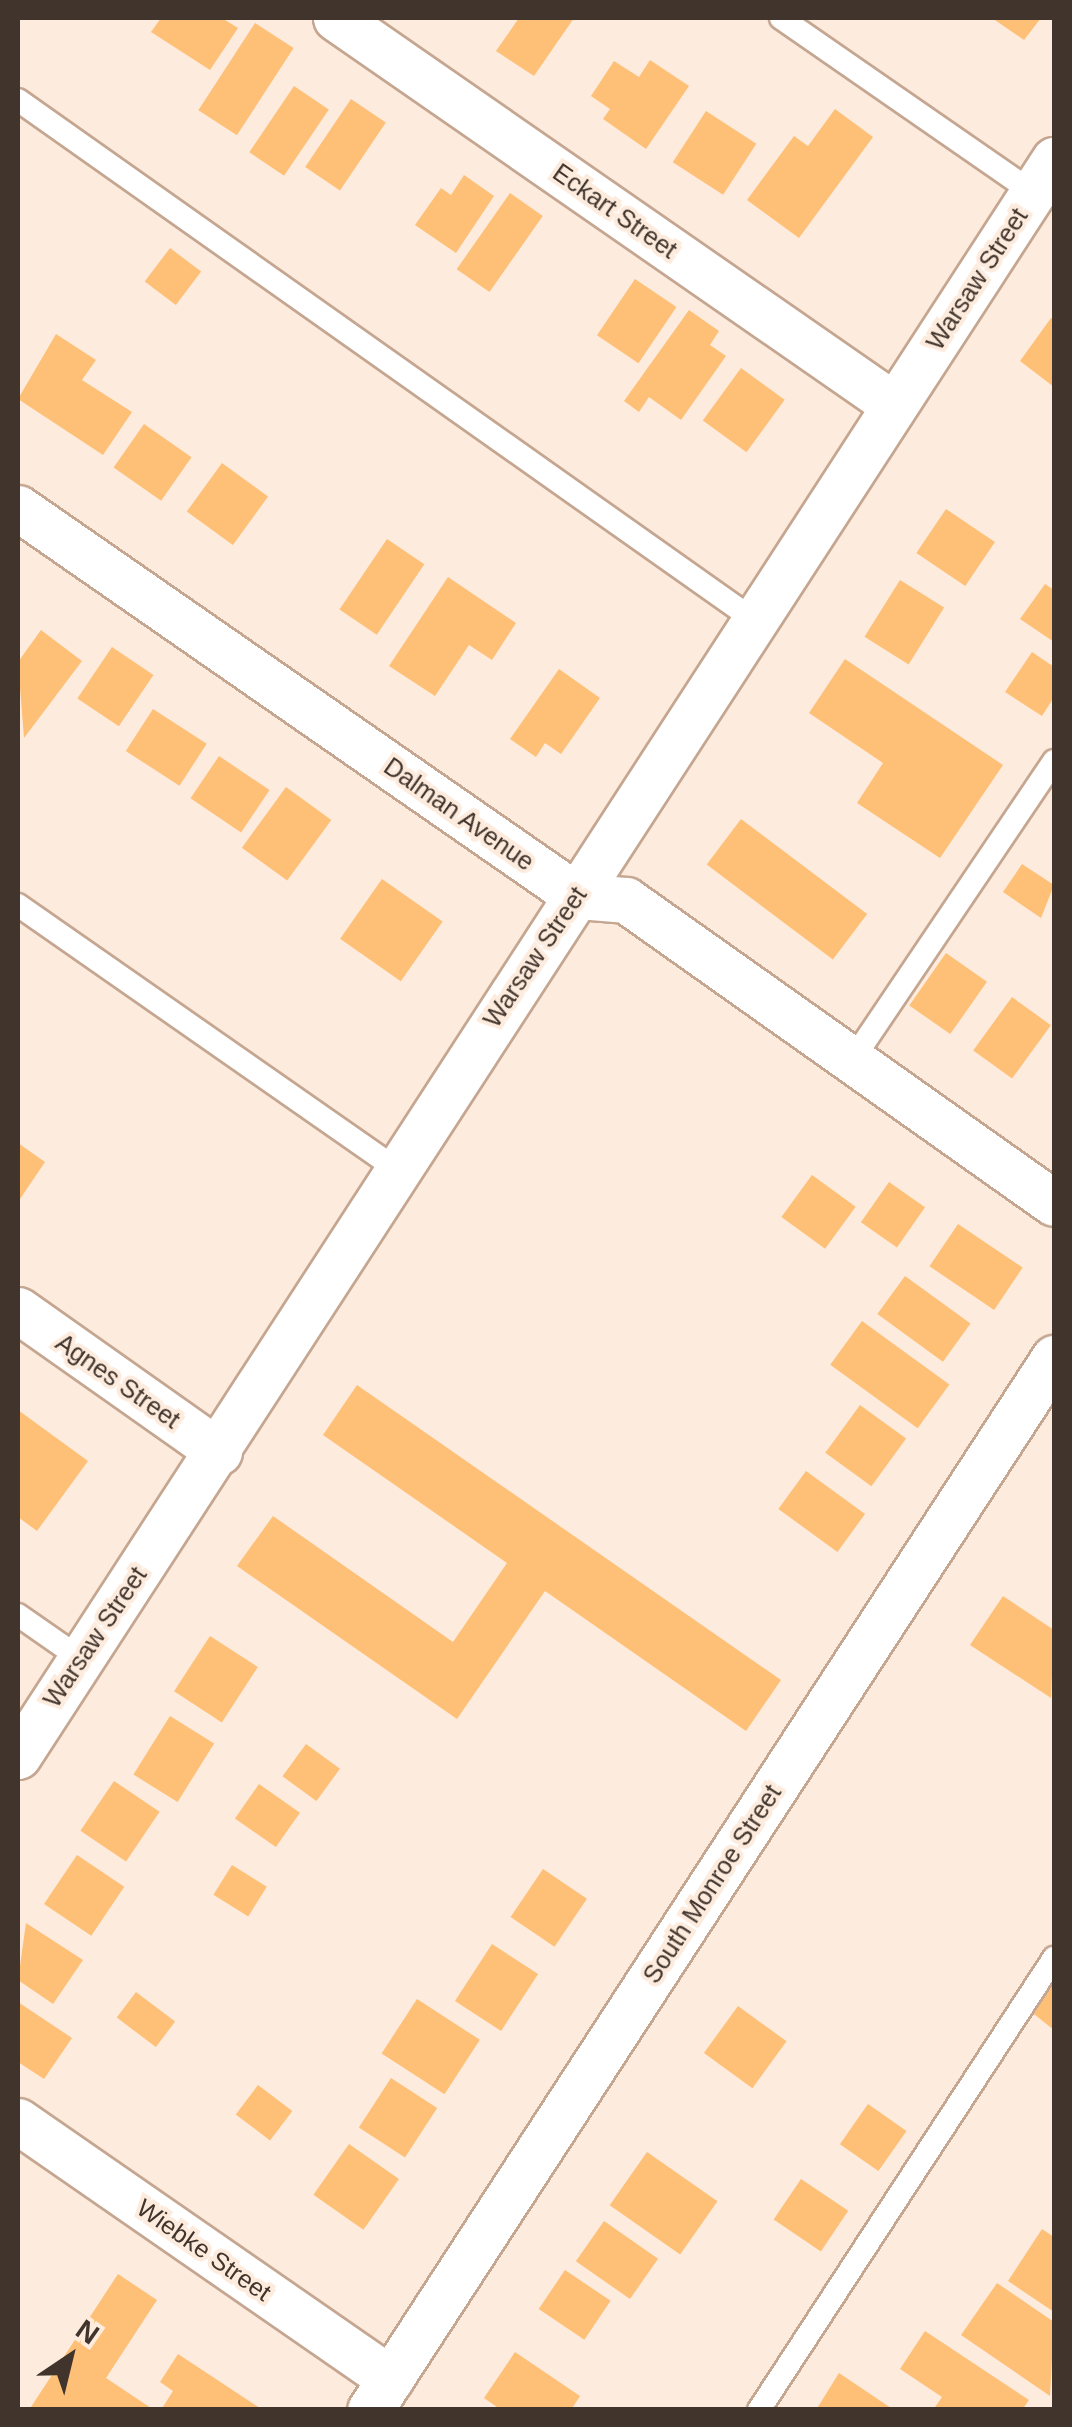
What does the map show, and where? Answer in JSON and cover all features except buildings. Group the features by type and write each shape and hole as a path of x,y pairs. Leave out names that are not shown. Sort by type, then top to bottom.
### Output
{"street":[{"name":"Eckart Street","path":"336,18 894,405"},
{"name":"Warsaw Street","path":"24,1732 81,1659 219,1452 395,1168 1044,176"},
{"name":"Dalman Avenue","path":"18,508 576,896"},
{"path":"576,896 626,900 1054,1202"},
{"name":"Agnes Street","path":"18,1310 219,1452"},
{"name":"South Monroe Street","path":"380,2394 1054,1358"},
{"name":"Wiebke Street","path":"18,2121 380,2394"}],"lane":[{"path":"782,18 1044,176"},
{"path":"18,100 754,620"},
{"path":"852,1062 1054,761"},
{"path":"18,905 395,1168"},
{"path":"18,1614 81,1659"},
{"path":"759,2410 1054,1958"}]}
